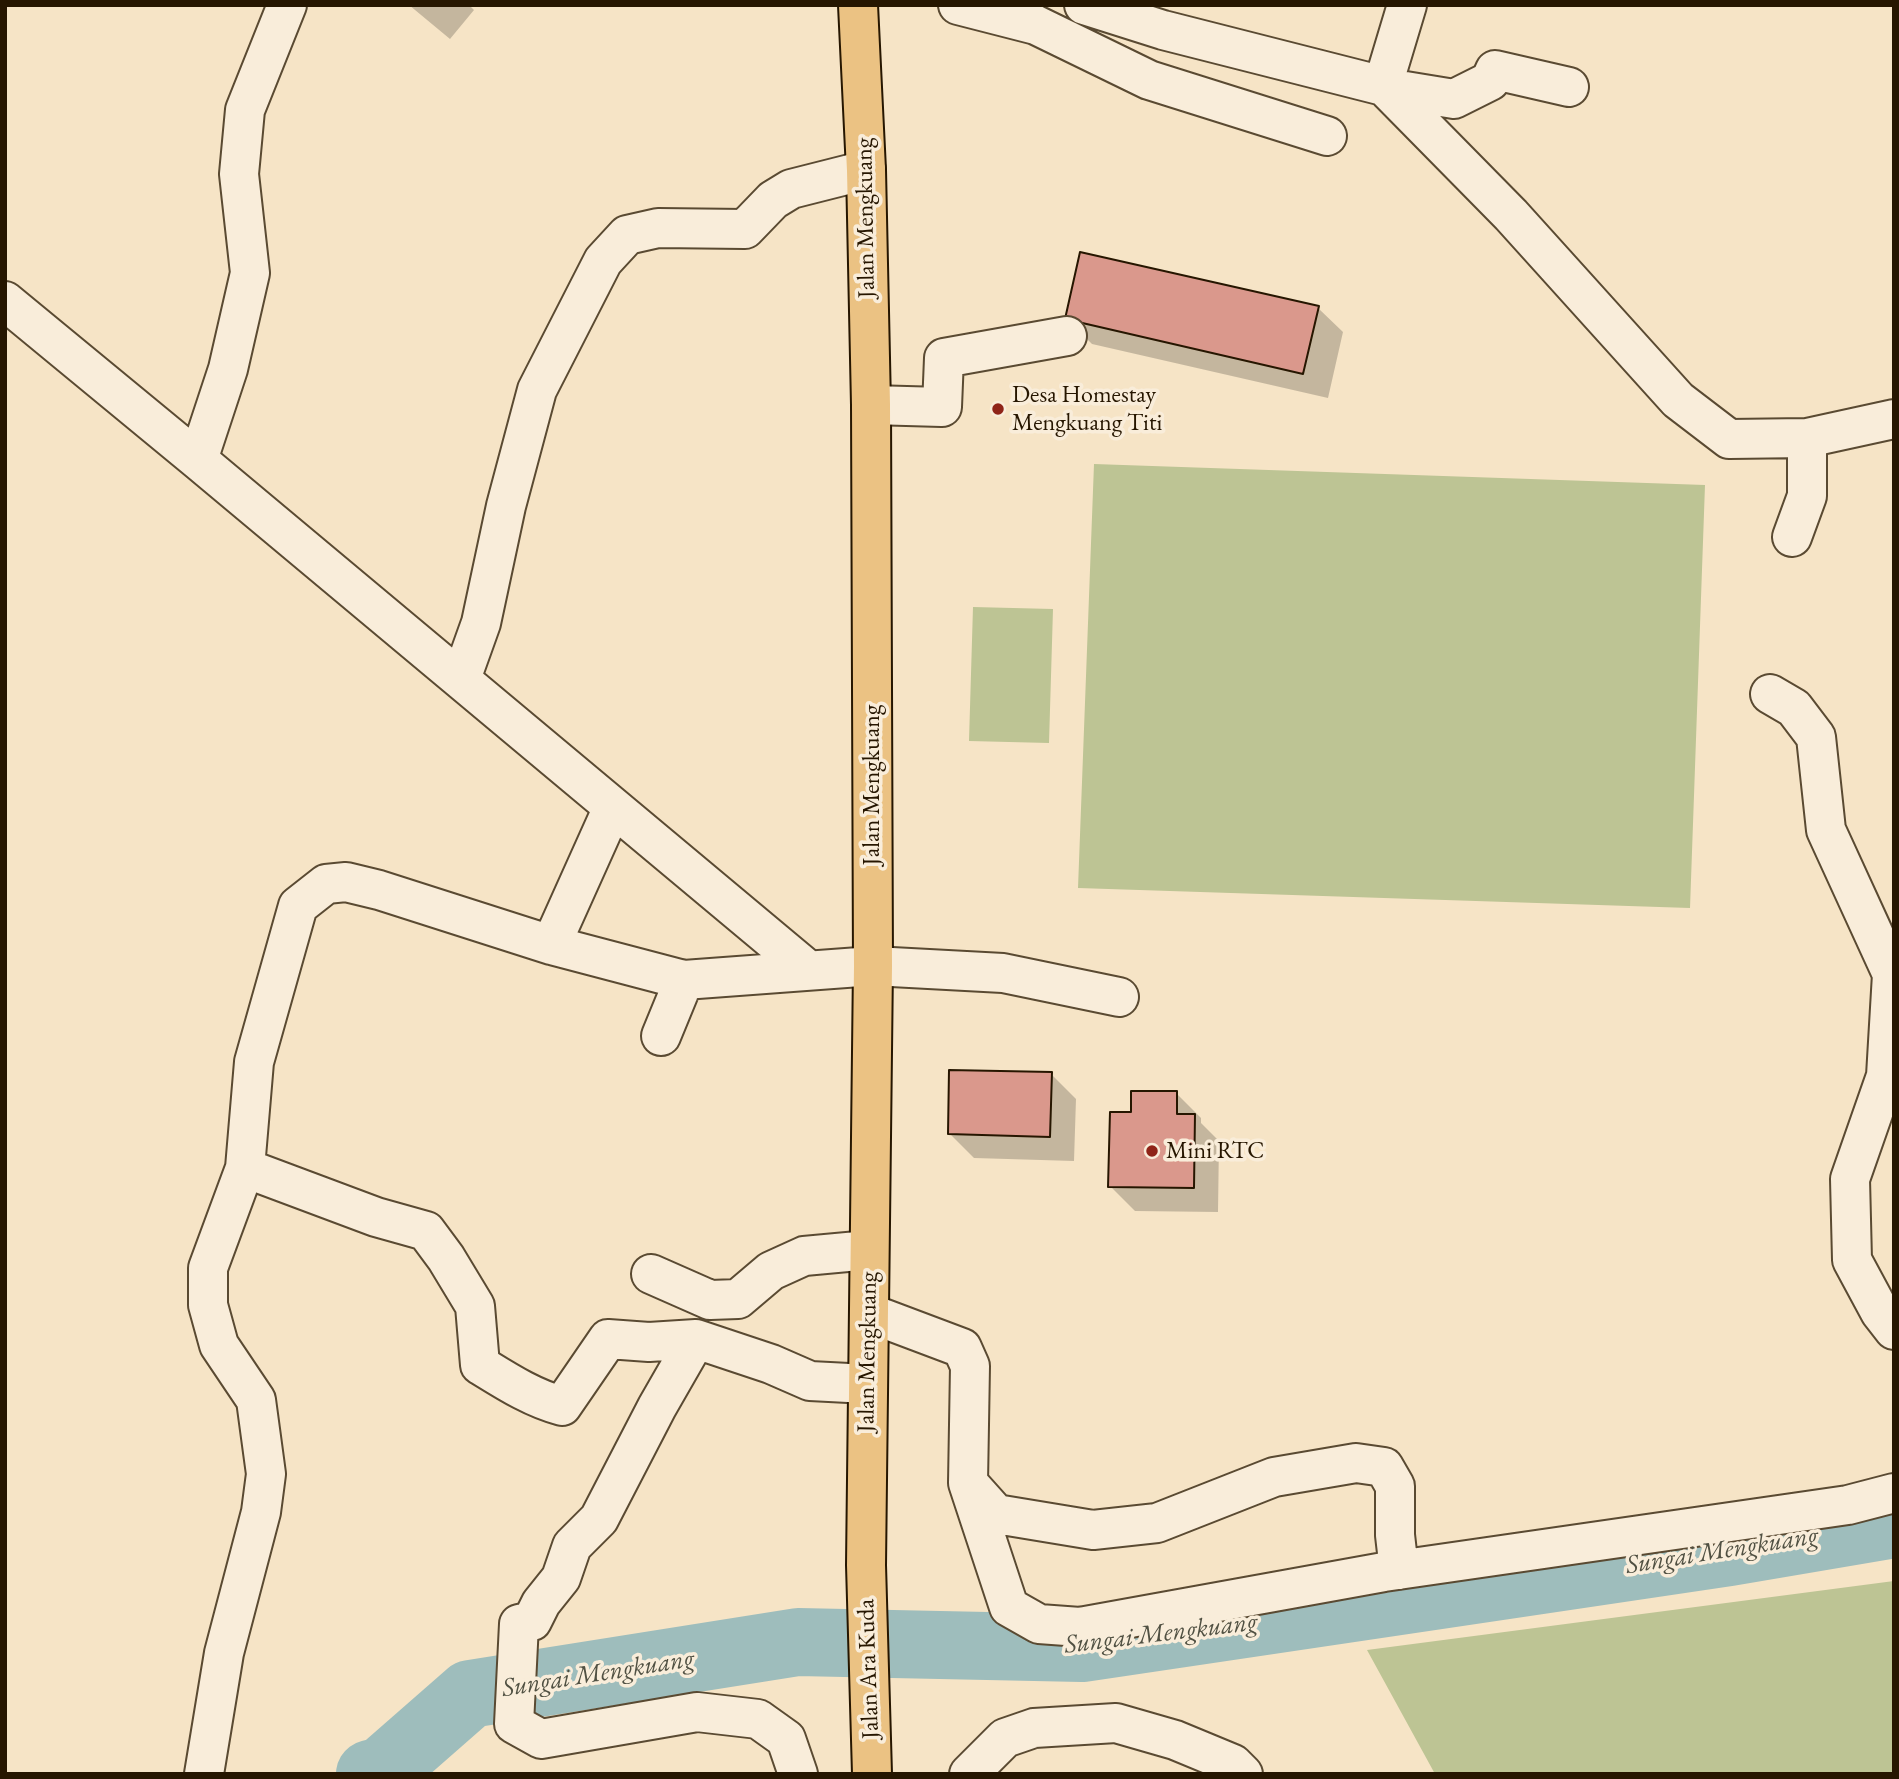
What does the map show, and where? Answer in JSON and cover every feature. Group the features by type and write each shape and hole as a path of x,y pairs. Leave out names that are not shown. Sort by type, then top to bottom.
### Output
{"main road":[{"name":"Jalan Mengkuang","path":"866,7 873,965 866,1565"},
{"name":"Jalan Ara Kuda","path":"866,1565 872,1774"}],"street":[{"path":"198,460 228,369 250,273 239,174 245,110 287,5"},
{"path":"958,5 1036,25 1149,80 1327,136"},
{"path":"1084,5 1163,30 1383,85 1454,99 1490,81 1495,70 1569,87"},
{"path":"1383,85 1407,5"},
{"path":"1149,80 1163,30"},
{"path":"1383,85 1511,215 1678,401 1729,439 1807,438 1894,419"},
{"path":"461,680 481,623 506,506 537,390 603,261 627,235 658,228 746,229 773,200 791,189 866,170"},
{"path":"5,301 807,969"},
{"path":"871,405 942,407 944,358 1067,336"},
{"path":"1792,537 1807,496 1807,438"},
{"path":"1770,694 1794,708 1816,737 1826,830 1892,975 1886,1076 1850,1179 1852,1260 1880,1312 1894,1330"},
{"path":"551,946 613,807"},
{"path":"204,1774 224,1653 261,1512 266,1474 256,1400 219,1345 208,1305 208,1268 245,1168 254,1062 298,906 326,884 346,883 379,890 551,946 684,980 873,965 1003,973 1119,997"},
{"path":"661,1036 684,980"},
{"path":"245,1168 376,1217 426,1231 475,1306 480,1365 545,1402 562,1406 608,1339 649,1342 696,1339 771,1364 810,1381 868,1384"},
{"path":"652,1274 710,1300 738,1299 771,1271 804,1256 869,1250"},
{"path":"869,1313 962,1348 970,1366 968,1483 1009,1607 1039,1624 1080,1627 1399,1570 1849,1505 1894,1493"},
{"path":"696,1339 657,1406 599,1519 572,1546 561,1578 541,1603 532,1621 519,1624 514,1724 541,1739 697,1712 758,1719 786,1739 798,1774"},
{"path":"968,1483 996,1514 1093,1530 1157,1523 1274,1477 1356,1463 1384,1467 1395,1486 1395,1535 1399,1570"},
{"path":"969,1774 1006,1738 1015,1734 1034,1728 1116,1723 1175,1740 1233,1764 1243,1774"}],"green space":[{"path":"1094,464 1705,485 1690,908 1078,888"},
{"path":"973,607 1053,609 1049,743 969,741"},
{"path":"1894,1581 1894,1774 1435,1774 1367,1650"}],"building":[{"path":"1080,252 1319,306 1303,374 1065,319"},
{"path":"949,1070 1052,1072 1050,1137 948,1134"},
{"name":"Mini RTC","path":"1131,1091 1177,1091 1177,1114 1195,1114 1194,1188 1108,1187 1110,1112 1131,1112"}],"waterway":[{"name":"Sungai Mengkuang","path":"370,1774 382,1771 470,1694 798,1642 1082,1648 1729,1552 1894,1524"}],"place":[{"name":"Desa Homestay Mengkuang Titi","path":"998,409"},
{"name":"Mini RTC","path":"1152,1151"}]}
